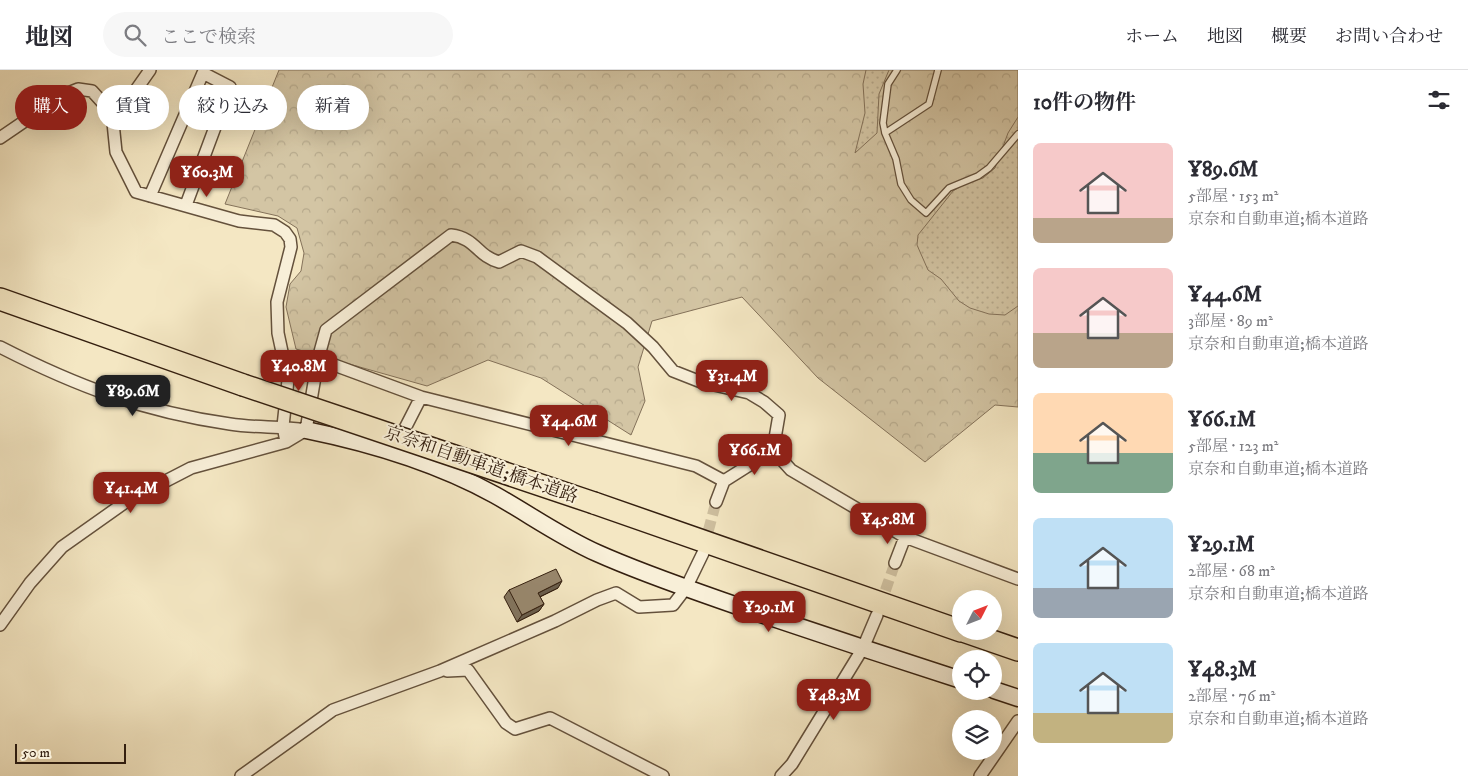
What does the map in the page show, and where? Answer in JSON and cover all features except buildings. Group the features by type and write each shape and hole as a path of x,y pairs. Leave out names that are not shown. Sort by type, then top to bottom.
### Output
{"highway":[{"name":"京奈和自動車道;橋本道路","path":"0,299 243,385 594,503 952,628"},
{"name":"京奈和自動車道;橋本道路","path":"989,640 1018,650"}],"street":[{"path":"139,85 150,70"},
{"path":"150,196 202,73 230,87 186,205"},
{"path":"0,138 63,95 78,89 92,90 97,96"},
{"path":"113,130 116,152 136,192 238,221 274,225 285,232 290,239 291,247 277,302 278,333 288,380 283,426 286,442"},
{"path":"0,625 30,584 62,547 127,501 191,468 286,442 306,430 318,359 326,330 451,235 464,236 489,260 499,262 520,251 538,257 627,323 653,347 673,371 701,382 749,393 764,402 779,416 773,450 724,481 716,502"},
{"path":"0,347 59,377 124,402 231,424 283,426 306,430 346,438 393,452 494,494 557,533 596,552 686,588 952,677"},
{"path":"318,359 421,397 687,463 724,481"},
{"path":"393,452 421,397"},
{"path":"773,450 791,470 905,537 1018,579"},
{"path":"895,563 905,537"},
{"path":"241,776 333,710 440,671 555,621 597,600 616,593 639,607 674,605 686,588 703,553"},
{"path":"781,776 792,764 863,648 877,615"},
{"path":"440,671 468,670 506,723 515,729 550,718 663,776"},
{"path":"1002,693 1018,698"},
{"path":"980,776 1018,722"}],"lane":[{"path":"897,70 888,84 883,123 885,133 896,158 901,184 911,200 926,213 949,188 978,176 989,168 1018,134"},
{"path":"885,133 929,104 938,70"}],"green space":[{"path":"279,70 866,70 863,84 865,113 855,153 877,133 879,94 889,70 1018,70 1018,117 1008,133 995,168 983,178 966,183 953,191 918,235 917,245 928,270 941,279 959,301 970,308 989,314 1005,315 1018,306 1018,407 995,405 925,462 818,378 742,297 652,321 638,367 645,401 631,435 541,378 488,360 427,386 296,349 286,307 290,284 301,271 304,253 297,228 278,216 225,204 255,130 287,130 287,85 273,85"},
{"path":"763,70 1018,70 1018,372 809,207"}],"tunnel":[{"path":"704,547 716,502"},
{"path":"880,606 895,563"}]}
